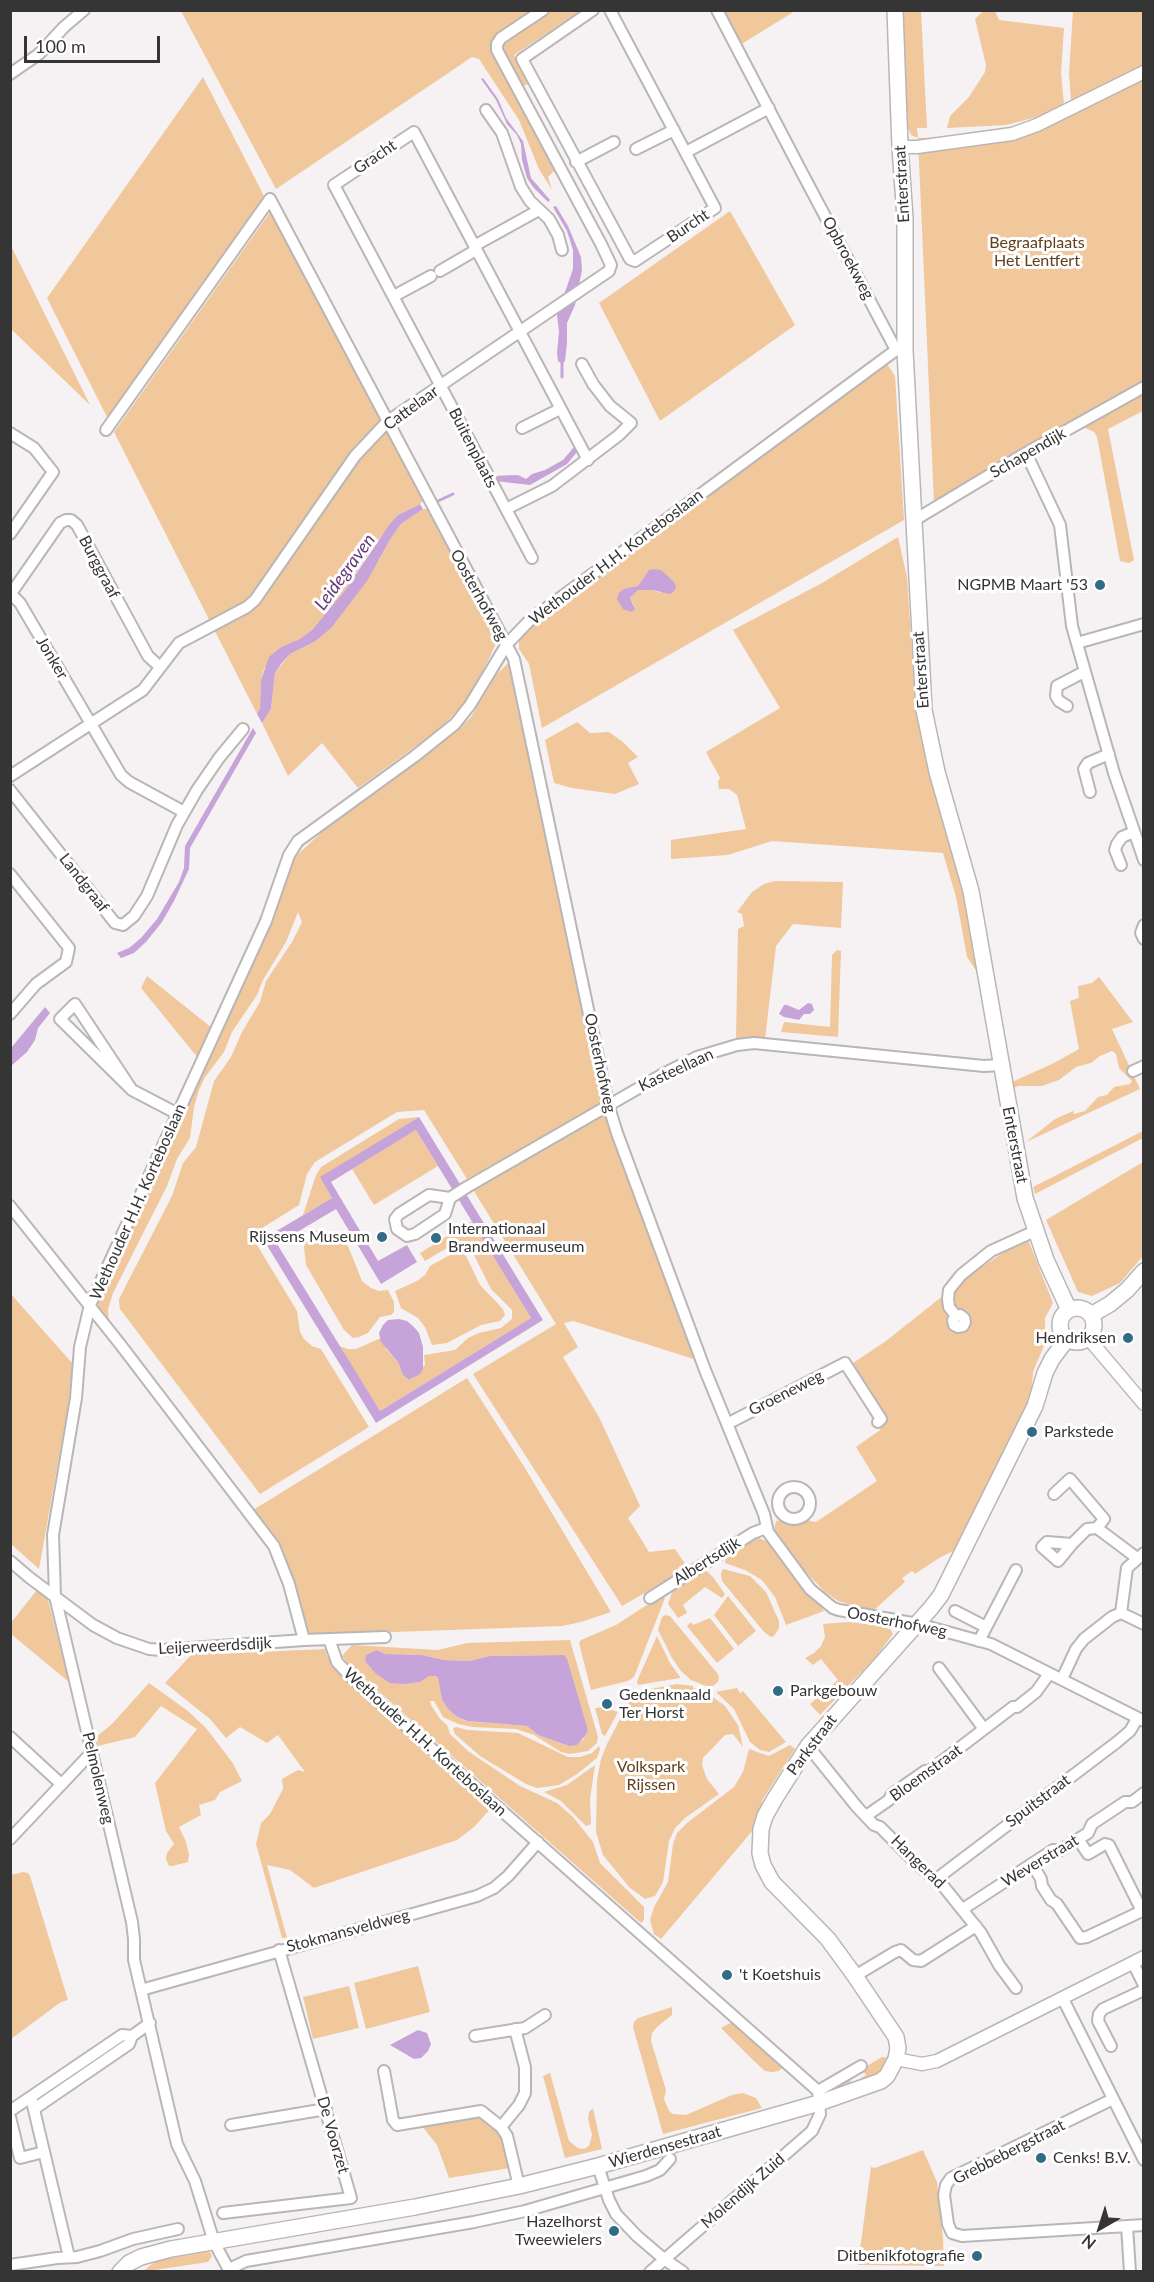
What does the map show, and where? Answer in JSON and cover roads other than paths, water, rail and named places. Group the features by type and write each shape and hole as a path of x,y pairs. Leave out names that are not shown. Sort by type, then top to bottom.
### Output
{"main road":[{"name":"Enterstraat","path":"895,10 905,218 901,350 924,710 934,763 971,891 1020,1175 1035,1231 1069,1310"},
{"path":"1091,1315 1110,1304 1143,1271"},
{"path":"1081,1308 1091,1315 1094,1327 1088,1338 1077,1342 1063,1335 1060,1324 1064,1313 1081,1308"},
{"name":"Parkstraat","path":"896,2059 896,2037 828,1939 772,1882 763,1865 759,1840 765,1816 808,1746 918,1624 941,1595 1035,1406 1052,1359 1067,1339"},
{"name":"Wierdensestraat","path":"123,2270 171,2249 415,2208 519,2186 598,2166 818,2097 881,2081 891,2071 896,2059"}],"street":[{"path":"10,74 39,54 64,27 84,10"},
{"name":"Cattelaar","path":"10,776 143,690 179,643 247,607 255,600 355,456 388,421 606,274 611,265 601,244 496,46 501,38 543,10"},
{"name":"Burcht","path":"593,10 522,59 630,259 635,261 715,208 610,10"},
{"name":"Opbroekweg","path":"717,10 799,166 901,350"},
{"path":"900,147 917,147 1012,134 1038,125 1143,72"},
{"path":"521,94 536,86"},
{"path":"686,152 769,108"},
{"path":"486,110 502,134 521,187 555,229 562,250"},
{"path":"636,149 674,130"},
{"name":"Gracht","path":"441,387 334,185 414,132 520,333"},
{"path":"576,162 614,142"},
{"name":"Oosterhofweg","path":"106,430 270,199 514,659 608,1104 727,1424 764,1515 766,1528 804,1582 833,1608 918,1624 991,1644 1127,1711 1140,1720"},
{"path":"394,296 539,210"},
{"path":"601,244 617,235"},
{"path":"520,333 586,455"},
{"name":"Wethouder H.H. Korteboslaan","path":"304,1640 289,1584 274,1546 90,1305 266,921 284,866 293,848 305,836 455,724 470,705 507,644 529,621 901,350"},
{"path":"506,509 552,486 586,455 620,435 631,423 610,406 593,384 582,364"},
{"name":"Buitenplaats","path":"441,387 492,487 532,558"},
{"name":"Schapendijk","path":"913,521 1026,453 1143,387"},
{"path":"522,428 560,408"},
{"path":"10,433 34,448 53,472 10,534"},
{"path":"1026,453 1060,525 1072,626 1084,672 1143,860"},
{"name":"Burggraaf","path":"11,594 60,523 72,520 77,525 148,656 160,667"},
{"name":"Jonker","path":"11,594 20,603 91,724"},
{"path":"1077,643 1143,624"},
{"path":"1067,706 1056,696 1057,686 1084,672"},
{"path":"91,724 124,778 184,812"},
{"name":"Landgraaf","path":"10,790 115,923 121,925 129,922 147,896 184,812 211,769 243,729"},
{"path":"1090,792 1084,769 1088,763 1109,754"},
{"path":"1121,865 1115,850 1117,844 1122,837 1134,832"},
{"path":"10,874 69,948 66,962 36,984 10,1014"},
{"path":"1143,925 1141,933 1143,939"},
{"path":"132,1090 75,1004 60,1019 132,1090 178,1114"},
{"name":"Kasteellaan","path":"450,1198 429,1195 399,1214 395,1219 397,1229 407,1236 415,1234 445,1214 450,1198 464,1189 608,1104 697,1057 722,1048 754,1043 984,1066 1001,1065"},
{"path":"1133,1071 1143,1066"},
{"path":"10,1206 90,1305"},
{"path":"956,1316 949,1307 949,1290 961,1275 992,1251 1035,1231"},
{"name":"Pelmolenweg","path":"90,1305 80,1347 76,1398 53,1534 55,1596 132,1922 134,1960 177,2144 195,2181 214,2242 230,2270"},
{"path":"1088,1338 1143,1404"},
{"name":"Groeneweg","path":"727,1424 845,1363 881,1419 878,1422"},
{"path":"1054,1494 1070,1479 1104,1519 1097,1528"},
{"name":"Albertsdijk","path":"650,1598 753,1533 766,1528 770,1522 782,1514"},
{"path":"1072,1544 1087,1529 1097,1528 1140,1556 1127,1569 1121,1613"},
{"name":"Leijerweerdsdijk","path":"10,1561 104,1632 149,1649 304,1640"},
{"path":"979,1641 1016,1570"},
{"path":"955,1611 986,1627"},
{"path":"1121,1613 1143,1624"},
{"path":"1062,1679 1076,1650 1084,1640 1112,1617 1121,1613"},
{"path":"304,1640 386,1637"},
{"name":"Wethouder H.H. Korteboslaan","path":"329,1639 341,1668 538,1842 818,2097"},
{"path":"939,1668 984,1729"},
{"name":"Bloemstraat","path":"866,1816 889,1800 892,1794 928,1771 1036,1692 1049,1674"},
{"name":"Spuitstraat","path":"935,1880 1117,1742 1140,1720"},
{"path":"10,1737 60,1783"},
{"name":"Hangerad","path":"808,1746 874,1825 880,1827 944,1887 976,1926 999,1965 1016,1988"},
{"path":"10,1839 60,1783 92,1752"},
{"name":"Weverstraat","path":"963,1910 1053,1850 1059,1851 1088,1833 1092,1824 1125,1802 1132,1802 1143,1793"},
{"path":"1032,1864 1051,1900 1057,1904 1080,1938 1087,1937 1142,1911 1109,1845 1105,1844 1088,1854 1078,1839"},
{"name":"Stokmansveldweg","path":"141,1990 477,1896 494,1888 508,1876 538,1842"},
{"path":"855,1976 895,1952 905,1952 913,1960 921,1961 976,1926"},
{"name":"De Voorzet","path":"223,2213 351,2198 279,1950"},
{"path":"896,2059 922,2064 936,2061 1138,1960 1143,1985"},
{"path":"1111,2046 1098,2021 1099,2014 1103,2009 1143,1990"},
{"path":"1063,1999 1143,2160"},
{"path":"475,2036 525,2028 545,2015"},
{"path":"34,2109 129,2044 132,2036 150,2023"},
{"path":"501,2127 519,2105 525,2092 525,2067 515,2029"},
{"path":"10,2111 122,2035 132,2036"},
{"name":"Wierdensestraat","path":"818,2097 861,2066"},
{"path":"384,2071 393,2120 397,2125 482,2111 501,2127 507,2136 519,2186"},
{"path":"31,2097 69,2257"},
{"name":"Molendijk Zuid","path":"650,2271 812,2132 820,2114 818,2097"},
{"name":"Grebbebergstraat","path":"1113,2099 951,2178 946,2185 944,2195 948,2224 952,2234 962,2236 1143,2224"},
{"path":"231,2125 326,2109"},
{"path":"10,2117 20,2158 44,2152"},
{"name":"Wierdensestraat","path":"230,2270 246,2261 525,2211 654,2173 670,2159"},
{"path":"598,2166 616,2214 664,2259 683,2271"},
{"path":"1127,2226 1130,2271"},
{"path":"10,2265 100,2251 123,2242 178,2229"}],"waterway":[{"name":"Leidegraven","path":"562,360 562,377"},
{"name":"Leidegraven","path":"438,501 453,494"}],"place":[{"name":"NGPMB Maart '53","path":"1100,585"},
{"name":"Rijssens Museum","path":"382,1237"},
{"name":"Internationaal Brandweermuseum","path":"436,1238"},
{"name":"Hendriksen","path":"1128,1338"},
{"name":"Parkstede","path":"1032,1432"},
{"name":"Parkgebouw","path":"778,1691"},
{"name":"Gedenknaald Ter Horst","path":"607,1704"},
{"name":"'t Koetshuis","path":"727,1975"},
{"name":"Cenks! B.V.","path":"1041,2158"},
{"name":"Hazelhorst Tweewielers","path":"614,2231"},
{"name":"Ditbenikfotografie","path":"977,2256"}],"park label":[{"name":"Begraafplaats Het Lentfert","path":"1037,252"},
{"name":"Volkspark Rijssen","path":"651,1776"}]}
